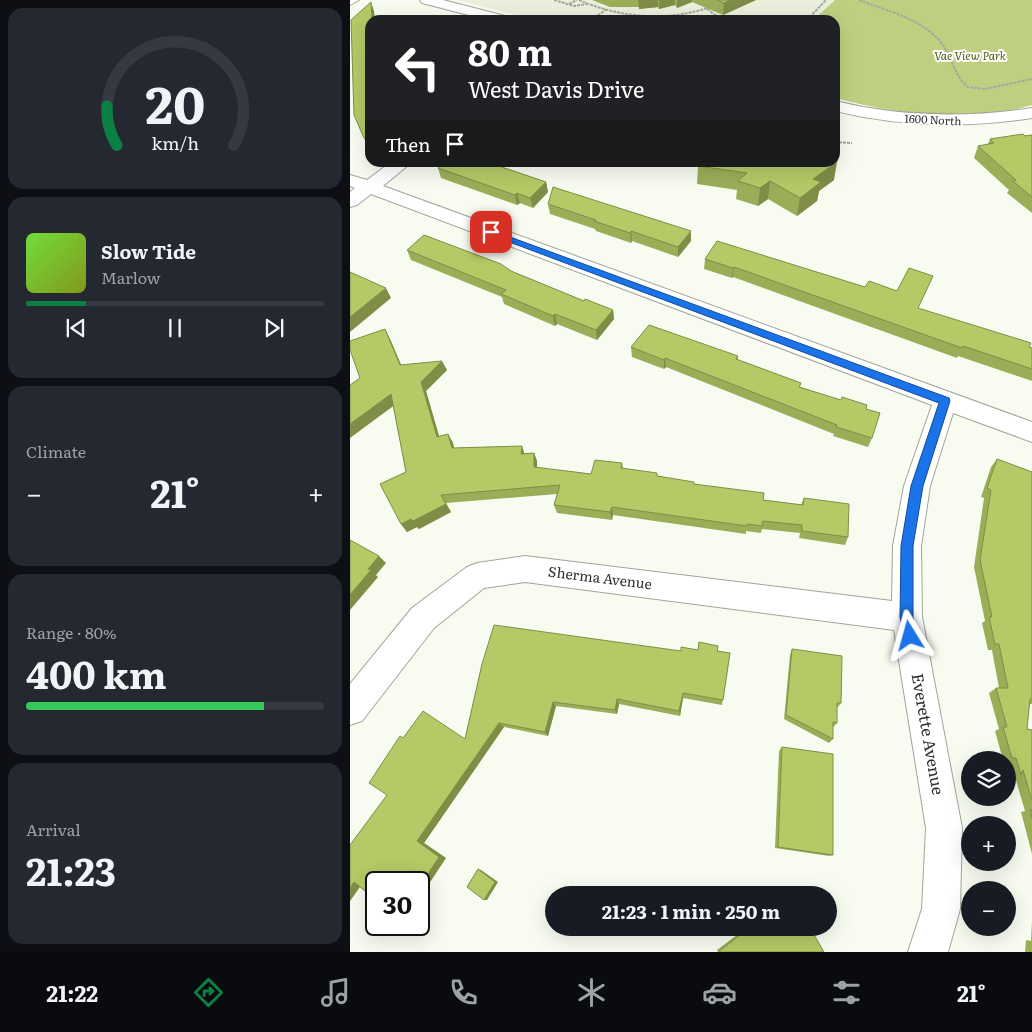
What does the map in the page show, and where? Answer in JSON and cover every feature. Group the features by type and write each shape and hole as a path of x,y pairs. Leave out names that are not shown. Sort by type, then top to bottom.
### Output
{"street":[{"path":"427,0 485,15"},
{"name":"1600 North","path":"840,107 882,116 926,121 988,121 1032,113"},
{"path":"350,201 359,184 393,167"},
{"path":"359,184 1032,432"},
{"name":"Everette Avenue","path":"928,952 941,909 944,828 906,617 907,546 917,486 945,401"},
{"name":"Sherma Avenue","path":"350,709 423,618 477,576 524,568 906,617"}],"path":[{"path":"554,0 576,6 587,3"},
{"path":"570,5 570,2 578,0 628,15"},
{"path":"812,15 826,0"},
{"path":"860,0 904,18 937,38 947,52 963,84 969,87 982,90 1032,78"},
{"path":"599,15 612,6"},
{"path":"684,15 713,6"},
{"path":"707,9 715,15"},
{"path":"840,142 852,143"}],"shaded area":[{"path":"458,0 835,0 818,15 516,15"}],"green space":[{"name":"Vae View Park","path":"835,0 1032,0 1032,105 1009,111 959,115 908,112 840,99 840,15 818,15"}],"building":[{"path":"717,0 730,0 724,3"},
{"path":"371,2 372,15 365,15 364,138 354,115 351,20"},
{"path":"1023,134 1025,136 1032,135 1032,197 978,146 994,143 990,139"},
{"path":"502,167 546,182 530,198 517,193 515,195 438,168"},
{"path":"705,167 830,167 813,179 821,182 800,198 770,181 760,188 738,181 747,173"},
{"path":"553,187 691,231 678,247 631,231 630,233 548,204"},
{"path":"424,235 501,264 511,271 584,301 585,299 613,310 596,330 555,314 553,316 501,294 506,290 407,250"},
{"path":"717,241 865,287 869,281 897,291 909,268 933,276 918,308 1031,343 1029,347 1032,348 1032,369 963,346 962,348 734,267 705,259"},
{"path":"350,272 386,288 350,317"},
{"path":"649,325 738,356 736,359 801,383 799,387 841,400 842,397 867,405 866,409 880,413 872,438 836,427 837,425 665,358 664,360 631,347"},
{"path":"385,329 400,365 442,361 421,382 437,437 448,434 452,448 522,446 521,454 534,453 534,467 591,474 595,460 622,463 621,468 657,473 657,476 694,482 694,484 764,493 763,500 803,505 804,498 849,504 848,537 802,531 802,525 763,521 762,526 747,524 747,526 612,507 610,512 554,505 560,485 441,495 446,504 413,521 411,519 401,524 380,484 406,472 391,394 350,424 350,385 360,378 350,350 350,341"},
{"path":"997,459 1032,472 1032,699 1030,699 1027,729 1032,730 1032,801 1023,770 1021,775 1016,751 1010,751 1003,727 1007,727 996,688 1008,688 999,644 995,644 989,617 992,617 980,560 991,490 987,488"},
{"path":"350,540 379,556 368,569 371,570 350,595"},
{"path":"494,625 681,651 681,647 698,650 699,642 718,646 717,651 730,653 723,700 683,693 679,711 617,699 615,710 553,702 545,732 499,723 417,841 439,857 430,871 365,871 365,891 354,882 350,888 350,845 387,795 369,783 400,736 403,738 423,711 465,739 482,664"},
{"path":"792,649 842,656 841,703 837,703 837,723 833,722 833,739 786,715"},
{"path":"782,747 833,754 833,855 778,847"},
{"path":"478,869 495,882 484,900 467,887"},
{"path":"739,936 815,936 824,952 718,952"}],"route":[{"path":"491,232 945,401 917,486 907,546 906,617 910,636"}]}
